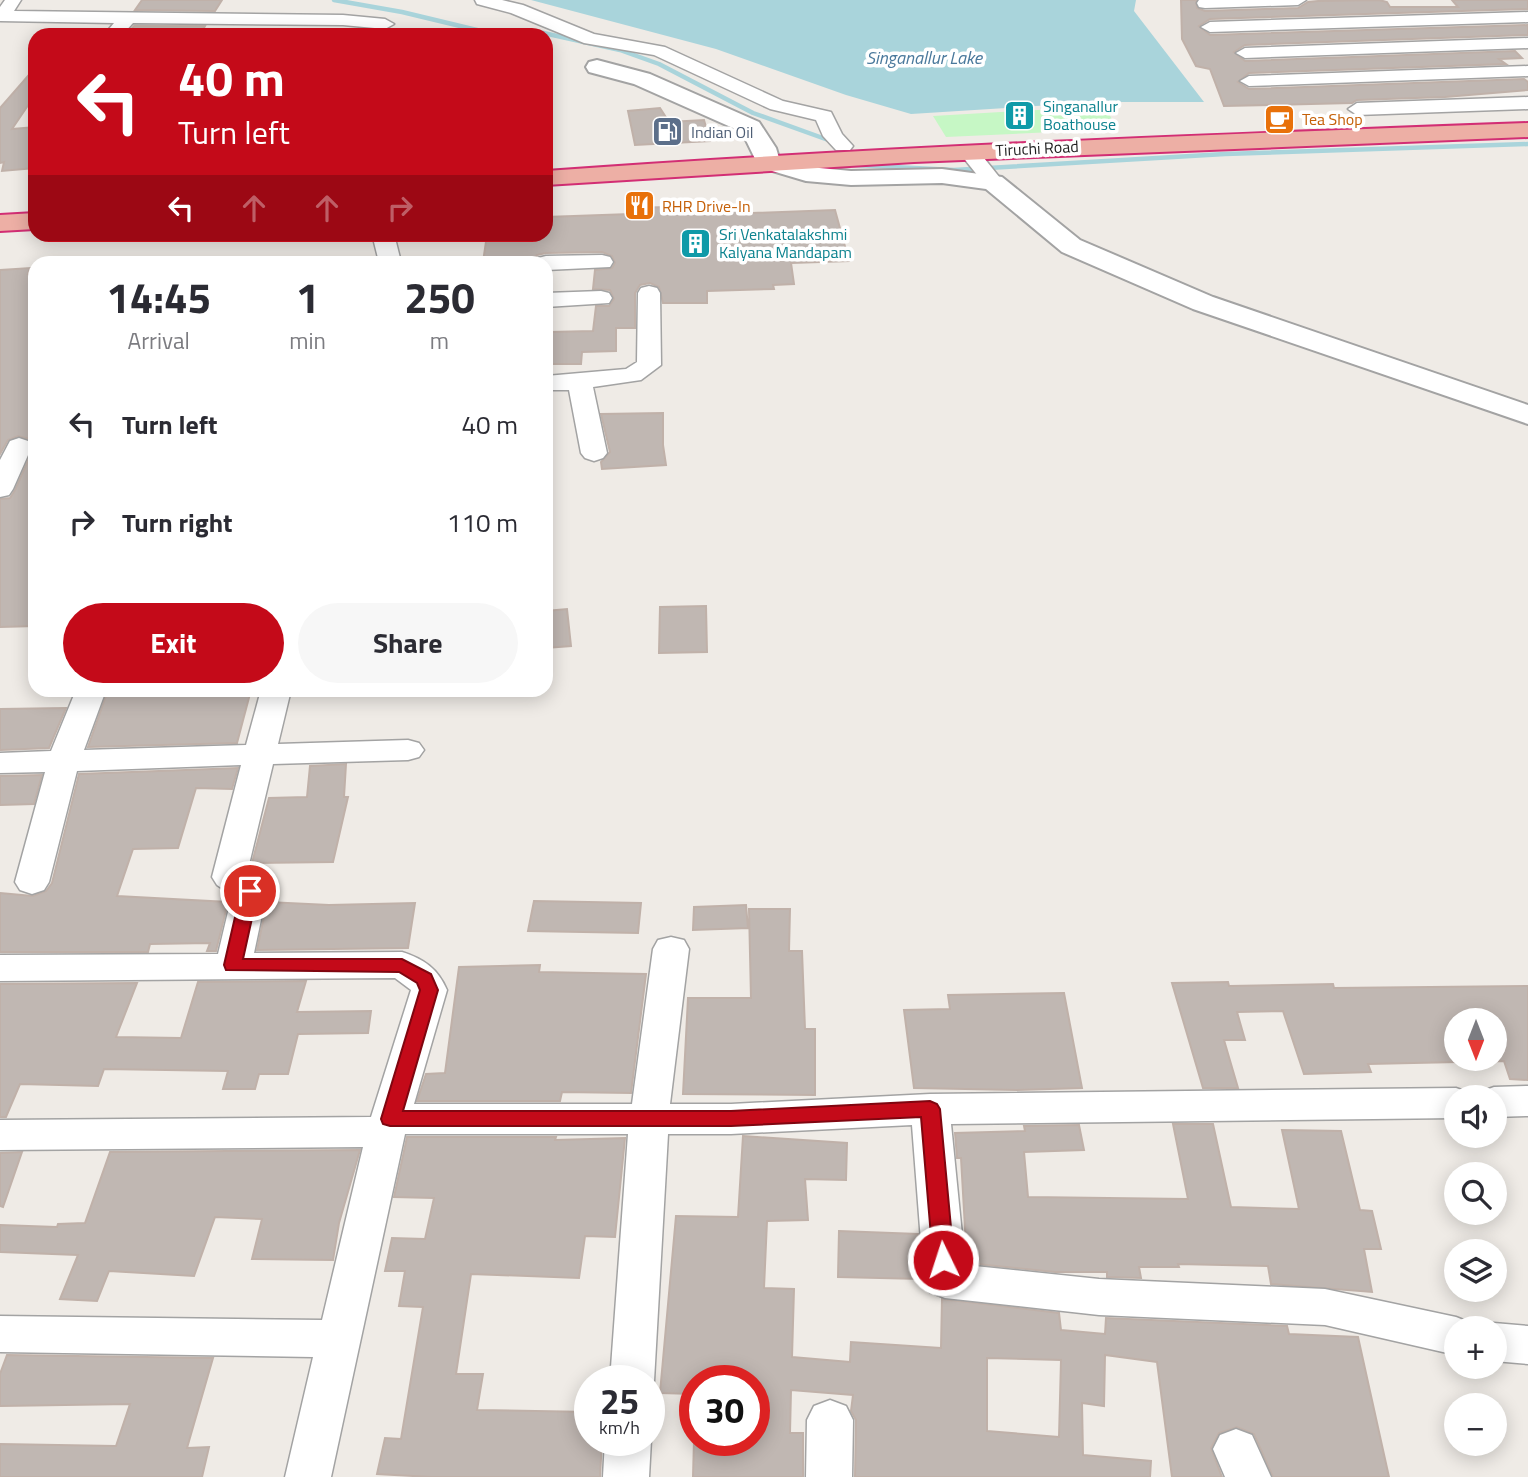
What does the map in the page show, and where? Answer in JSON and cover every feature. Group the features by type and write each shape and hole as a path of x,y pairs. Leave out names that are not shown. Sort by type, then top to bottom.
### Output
{"highway":[{"path":"553,165 766,155 843,146 1074,136 1526,110"},
{"name":"Tiruchi Road","path":"553,177 766,155 980,165 1528,130"},
{"path":"0,208 28,206"},
{"path":"0,223 28,221"}],"street":[{"path":"13,0 2,16 343,20 385,24"},
{"path":"122,28 155,0"},
{"path":"216,19 228,0"},
{"path":"483,0 517,9 590,39 659,51 777,105 824,116 834,136 843,146"},
{"path":"1205,3 1298,0"},
{"path":"1401,0 1526,110"},
{"path":"1210,27 1528,17"},
{"path":"1245,53 1528,43"},
{"path":"597,66 642,79 751,127 766,155 806,174 851,178 942,176 980,165 1071,246 1203,303 1528,415"},
{"path":"1249,82 1528,71"},
{"path":"1357,109 1526,110"},
{"path":"553,263 602,262"},
{"path":"553,383 632,375 649,365 649,293"},
{"path":"553,300 601,298"},
{"path":"580,382 594,453"},
{"path":"0,489 18,447"},
{"path":"32,882 64,760 88,697"},
{"path":"233,965 250,891 229,877 274,697"},
{"path":"0,763 408,750"},
{"path":"633,1365 649,1119 671,949"},
{"path":"0,968 402,965 424,979 429,990 388,1125 308,1477"},
{"path":"1507,1102 1528,1101"},
{"path":"0,1135 731,1119 930,1109 1444,1103"},
{"path":"930,1109 945,1280 1099,1297 1325,1307 1444,1333"},
{"path":"0,1334 338,1339"},
{"path":"1507,1343 1528,1345"},
{"path":"829,1477 830,1420"},
{"path":"626,1477 627,1456"}],"green space":[{"path":"1105,106 1117,129 946,137 933,116"}],"water":[{"name":"Singanallur Lake","path":"531,0 1136,0 1134,11 1204,102 1100,102 911,114 846,95 716,49"}],"building":[{"path":"142,0 222,0 215,11 135,10"},
{"path":"1181,0 1196,0 1197,8 1205,11 1298,8 1308,2 1318,1 1379,0 1387,2 1390,7 1458,7 1452,0 1528,0 1528,9 1210,19 1199,26 1210,35 1528,25 1528,35 1245,45 1234,52 1245,61 1515,51 1522,58 1499,59 1506,64 1249,73 1238,82 1249,89 1524,79 1528,82 1528,90 1445,97 1357,100 1352,103 1224,106 1210,69 1196,66 1182,39"},
{"path":"134,26 205,26 204,28 132,28"},
{"path":"28,76 28,105 12,129 28,128 28,169 2,171 4,162 0,163 0,108"},
{"path":"660,108 669,122 704,120 710,141 635,145 628,111"},
{"path":"749,205 752,213 835,210 849,261 791,263 794,284 773,285 774,289 707,291 707,303 663,303 659,287 650,283 640,285 635,293 635,328 616,328 616,351 582,352 581,364 553,364 553,332 593,331 596,306 609,306 614,299 610,290 593,289 595,270 612,268 615,263 612,256 602,252 484,256 486,242 553,242 553,217 631,214 630,208"},
{"path":"28,268 28,438 18,436 8,440 0,454 0,270"},
{"path":"663,413 666,465 602,469 601,462 610,452 601,414"},
{"path":"28,461 28,626 0,627 0,499 10,498"},
{"path":"706,606 707,652 659,653 660,607"},
{"path":"567,609 571,646 553,647 553,610"},
{"path":"106,697 249,697 237,743 88,747"},
{"path":"66,708 49,748 0,750 0,709"},
{"path":"346,764 344,797 348,797 333,862 252,863 269,798 307,797 310,766"},
{"path":"238,768 232,789 196,788 178,848 133,849 117,896 228,902 216,951 207,951 210,943 150,944 148,952 0,952 0,893 33,896 46,891 52,883 79,774"},
{"path":"42,775 34,804 0,805 0,776"},
{"path":"534,901 641,903 638,933 528,931"},
{"path":"267,902 329,905 415,903 408,948 257,950"},
{"path":"746,905 748,928 693,930 694,907"},
{"path":"749,909 790,909 789,951 802,951 805,1029 815,1029 815,1095 683,1094 688,998 751,998"},
{"path":"540,965 539,972 646,974 631,1093 562,1092 560,1101 417,1101 426,1074 445,1073 459,967"},
{"path":"306,981 297,1012 371,1011 368,1033 298,1034 288,1074 259,1074 255,1089 223,1089 228,1071 104,1069 98,1086 20,1084 6,1117 0,1117 0,984 137,983 116,1037 181,1038 198,982"},
{"path":"1228,982 1229,986 1333,984 1334,988 1528,986 1528,1080 1510,1079 1507,1070 1507,1008 1444,1008 1444,1062 1368,1064 1371,1072 1304,1074 1283,1011 1237,1012 1245,1040 1224,1040 1238,1088 1203,1088 1172,983"},
{"path":"1064,993 1082,1088 914,1088 904,1010 950,1009 948,995"},
{"path":"1173,1124 1213,1124 1231,1207 1299,1209 1282,1130 1341,1131 1360,1210 1372,1211 1381,1249 1364,1249 1372,1292 1271,1284 1268,1266 1178,1264 1179,1267 1139,1267 1141,1278 1107,1277 1107,1272 1055,1272 967,1263 961,1158 957,1158 955,1133 1025,1131 1024,1126 1079,1125 1084,1150 1024,1152 1028,1197 1188,1199"},
{"path":"743,1136 847,1143 846,1180 805,1179 808,1220 767,1221 764,1288 794,1289 792,1357 850,1362 851,1342 941,1348 942,1299 1059,1313 1061,1330 1105,1334 1106,1318 1287,1326 1289,1334 1358,1337 1389,1477 1273,1477 1254,1434 1237,1427 1219,1433 1211,1448 1222,1477 1172,1477 1157,1362 1105,1355 1104,1406 1082,1403 1083,1455 1151,1461 1150,1477 855,1477 856,1420 851,1411 853,1395 791,1390 790,1433 803,1433 803,1477 693,1477 694,1456 770,1456 770,1365 679,1365 679,1394 665,1393 665,1365 663,1365 676,1216 738,1217","holes":["987,1358 1061,1360 1059,1437 987,1431"]},
{"path":"407,1137 556,1137 555,1140 625,1138 615,1237 585,1236 579,1278 471,1274 456,1374 483,1374 477,1410 574,1412 574,1456 601,1456 600,1477 431,1477 377,1474 385,1438 401,1439 423,1307 399,1306 405,1271 385,1271 392,1238 425,1239 434,1198 394,1197"},
{"path":"360,1150 339,1223 333,1260 252,1259 262,1219 215,1217 194,1276 109,1271 97,1301 60,1299 78,1255 0,1252 0,1225 57,1227 58,1224 85,1223 110,1152"},
{"path":"22,1152 3,1207 0,1206 0,1153"},
{"path":"839,1231 918,1234 921,1279 838,1277"},
{"path":"7,1355 213,1358 187,1448 209,1447 202,1477 0,1477 0,1444 116,1446 130,1404 0,1406 0,1374"}],"waterway":[{"path":"334,0 402,12 469,28"},
{"path":"553,35 620,50 659,64 753,113 831,141"},
{"path":"854,165 954,170 1225,154 1528,144"}],"place":[{"name":"Singanallur Boathouse","path":"1020,115"},
{"name":"Tea Shop","path":"1279,119"},
{"name":"Indian Oil","path":"668,132"},
{"name":"RHR Drive-In","path":"639,206"},
{"name":"Sri Venkatalakshmi Kalyana Mandapam","path":"696,243"}],"route":[{"path":"250,891 233,965 402,965 424,979 429,990 390,1119 731,1119 930,1109 943,1260"}]}
